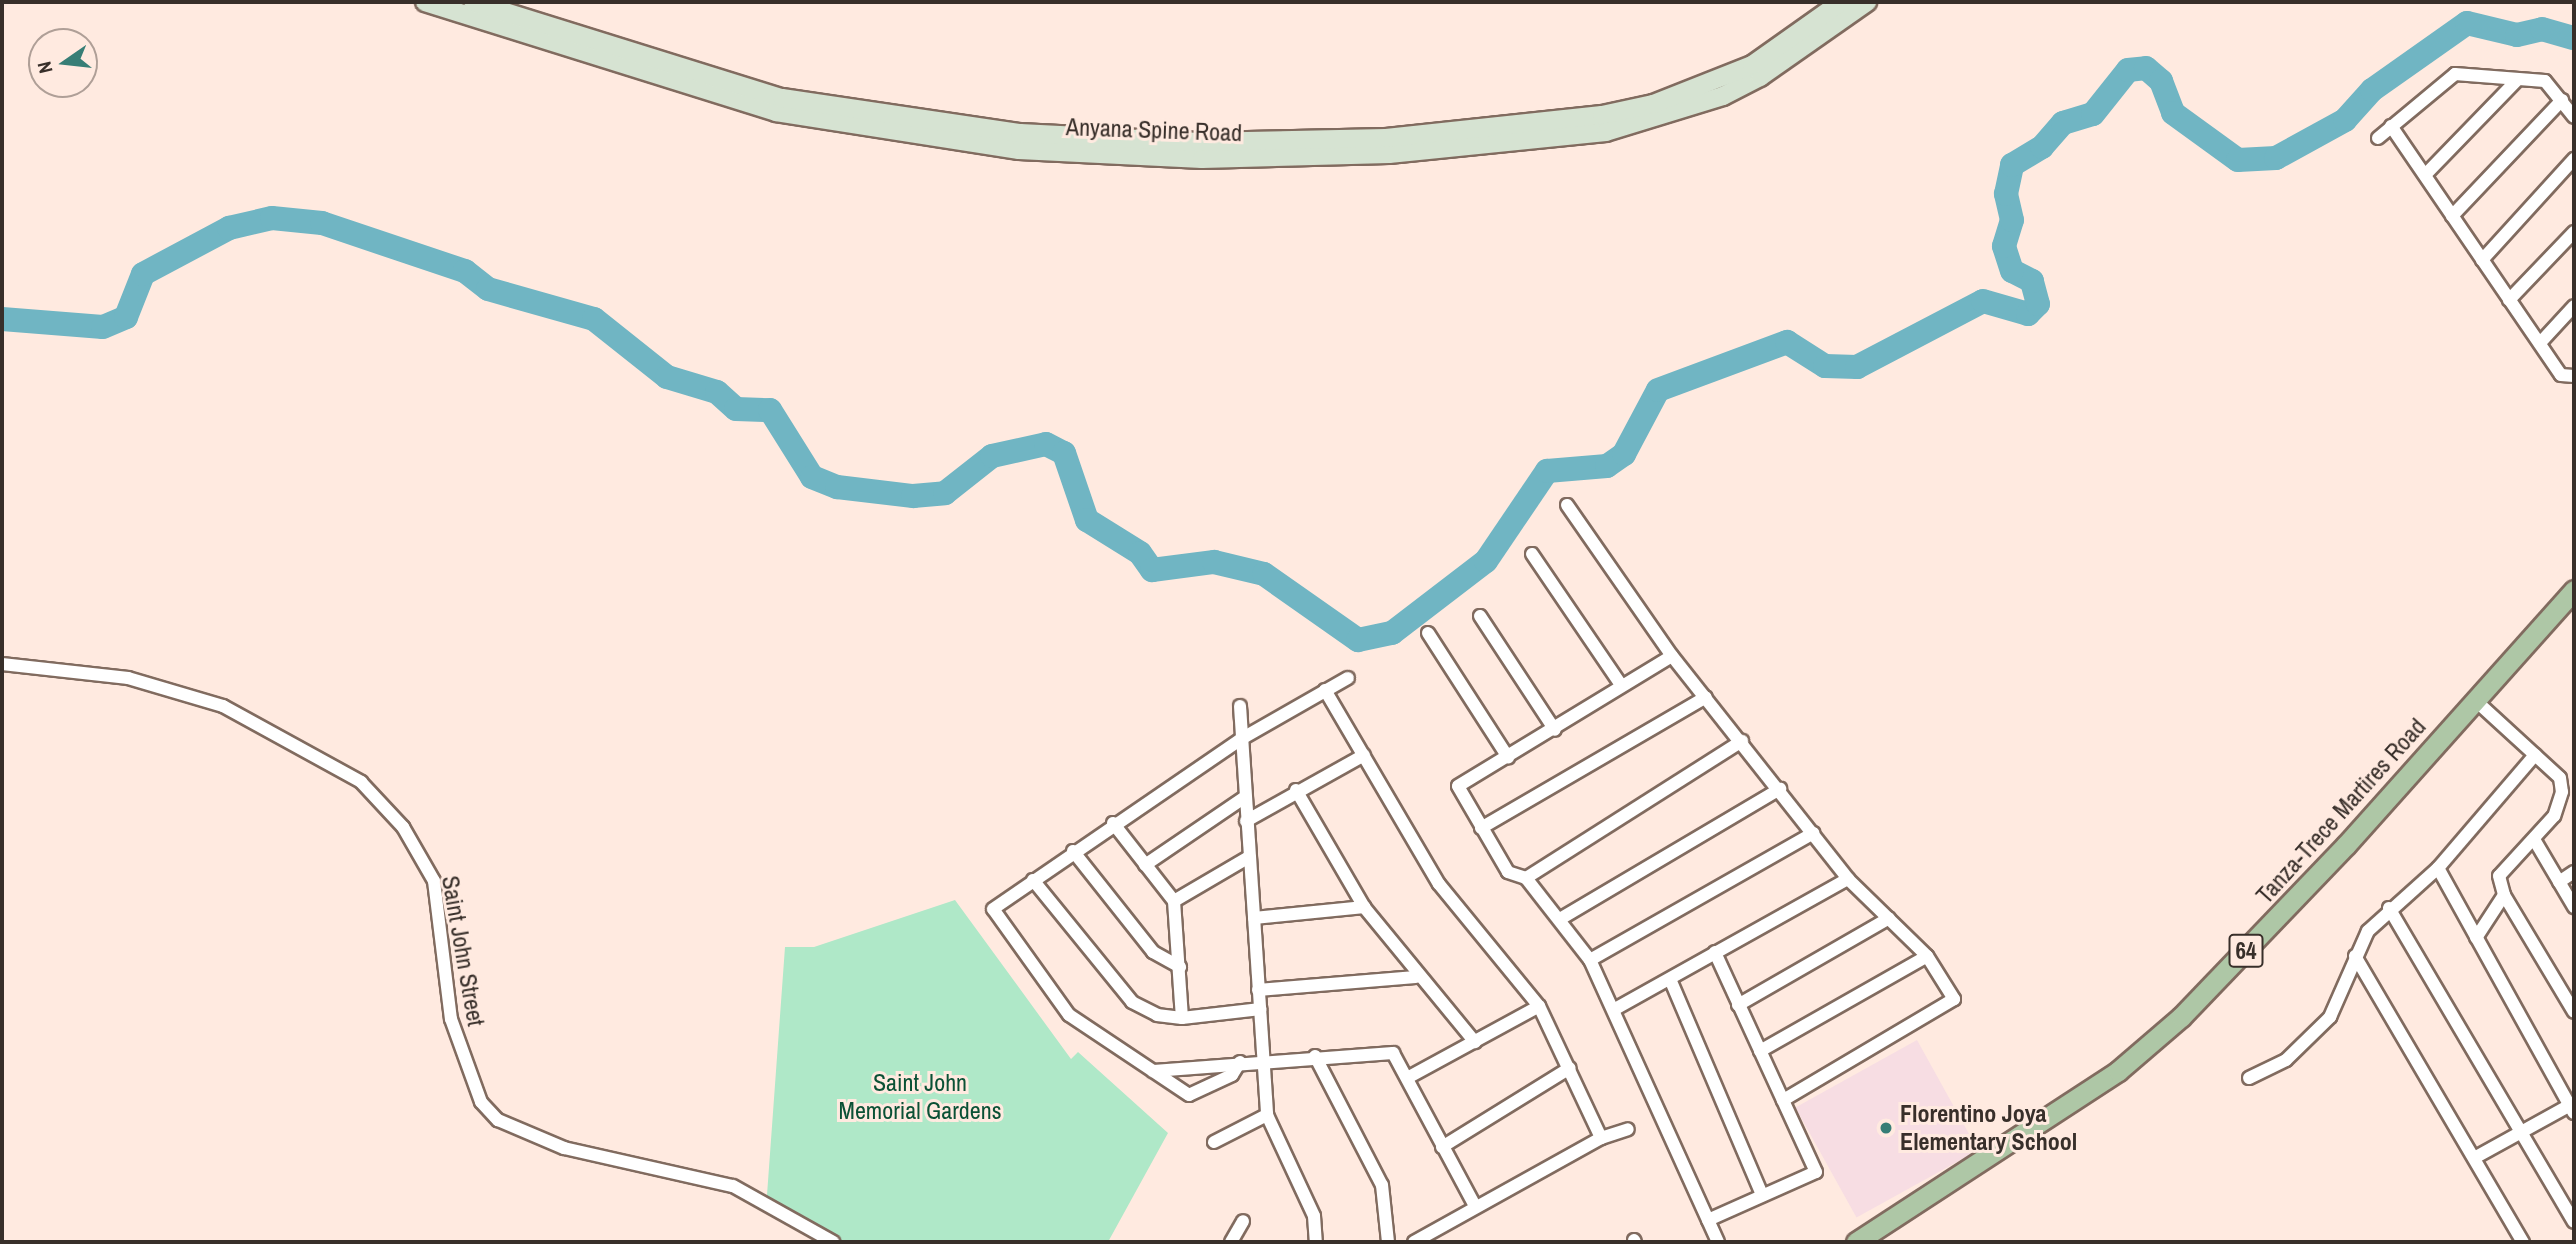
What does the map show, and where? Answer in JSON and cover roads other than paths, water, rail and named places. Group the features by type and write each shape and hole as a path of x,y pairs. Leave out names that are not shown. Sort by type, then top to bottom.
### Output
{"main road":[{"name":"Anyana Spine Road","path":"425,2 776,112 1019,150 1202,159 1402,153 1606,132 1735,89 1867,2"},
{"name":"Anyana Spine Road","path":"473,2 782,98 1020,133 1212,142 1465,132 1628,110 1752,65 1841,2"},
{"name":"Tanza-Trece Martires Road","path":"1856,1242 2098,1084 2181,1017 2574,590"}],"street":[{"path":"2378,138 2448,76 2545,81 2574,117"},
{"path":"2425,175 2517,80"},
{"path":"2452,216 2562,100"},
{"path":"2392,126 2561,375 2574,376"},
{"path":"2482,260 2574,159"},
{"path":"2509,300 2574,232"},
{"path":"2540,343 2574,306"},
{"path":"1567,505 1672,656 1849,878 1927,956 1954,999 1783,1100"},
{"path":"1532,554 1621,685"},
{"path":"1480,616 1555,730"},
{"path":"1428,633 1508,757"},
{"path":"1672,656 1621,685 1555,730 1458,786 1508,872 1527,878 1590,960 1615,1009 1718,1242"},
{"name":"Saint John Street","path":"2,664 128,678 223,706 361,782 403,827 434,881 452,1019 481,1102 498,1120 564,1148 733,1186 833,1242"},
{"path":"1240,1062 1232,1074 1189,1095 1069,1015 993,908 1241,739 1348,678"},
{"path":"1325,690 1439,884 1539,1006 1601,1138"},
{"path":"1481,828 1706,697"},
{"path":"2475,700 2560,778 2560,804 2535,841 2499,876 2504,895 2574,1012"},
{"path":"1240,706 1267,1115 1314,1216 1316,1242"},
{"path":"1527,878 1742,741"},
{"path":"1246,821 1296,790 1364,755"},
{"path":"2249,1078 2286,1060 2330,1017 2355,956 2389,908 2438,869 2536,755"},
{"path":"2560,778 2574,772"},
{"path":"1560,919 1780,789"},
{"path":"1296,790 1364,907 1415,976 1475,1042"},
{"path":"1145,865 1245,797"},
{"path":"1113,824 1174,901 1182,1018"},
{"path":"1590,960 1814,833"},
{"path":"2535,841 2574,907"},
{"path":"1073,851 1153,952 1180,967"},
{"path":"1174,901 1249,857"},
{"path":"2438,869 2573,1107 2476,1157"},
{"path":"2559,882 2574,872"},
{"path":"1615,1009 1849,878"},
{"path":"1032,880 1132,1002 1157,1015 1182,1018 1260,1009"},
{"path":"2476,938 2504,895"},
{"path":"1254,918 1364,907"},
{"path":"2389,908 2574,1222"},
{"path":"1738,1005 1889,918"},
{"path":"1708,1220 1816,1172 1715,952"},
{"path":"1760,1051 1927,956"},
{"path":"2355,956 2476,1157 2523,1242"},
{"path":"1258,990 1415,976"},
{"path":"1670,979 1762,1195"},
{"path":"1409,1077 1539,1006"},
{"path":"1153,1071 1315,1056 1393,1053 1409,1077 1442,1147 1475,1206"},
{"path":"1315,1056 1382,1185 1388,1242"},
{"path":"1442,1147 1570,1068"},
{"path":"1214,1142 1267,1115"},
{"path":"1414,1242 1601,1138 1628,1129"},
{"path":"1231,1242 1243,1221"}],"waterway":[{"path":"2,319 103,327 126,317 143,274 229,228 272,218 322,223 465,271 488,289 594,319 667,377 717,392 736,409 770,410 812,477 837,487 913,496 945,493 992,456 1046,444 1064,453 1087,520 1140,553 1152,570 1214,562 1264,574 1358,640 1392,633 1486,561 1547,471 1607,466 1624,454 1658,390 1787,342 1825,366 1857,367 1983,301 2028,314 2038,304 2032,281 2012,271 2004,246 2012,220 2006,194 2012,165 2042,147 2063,123 2093,114 2128,70 2146,68 2161,81 2173,113 2238,160 2276,158 2345,120 2372,90 2467,23 2517,35 2542,29 2574,38"}],"place":[{"name":"Florentino Joya Elementary School","path":"1886,1128"}],"park label":[{"name":"Saint John Memorial Gardens","path":"920,1097"}]}
